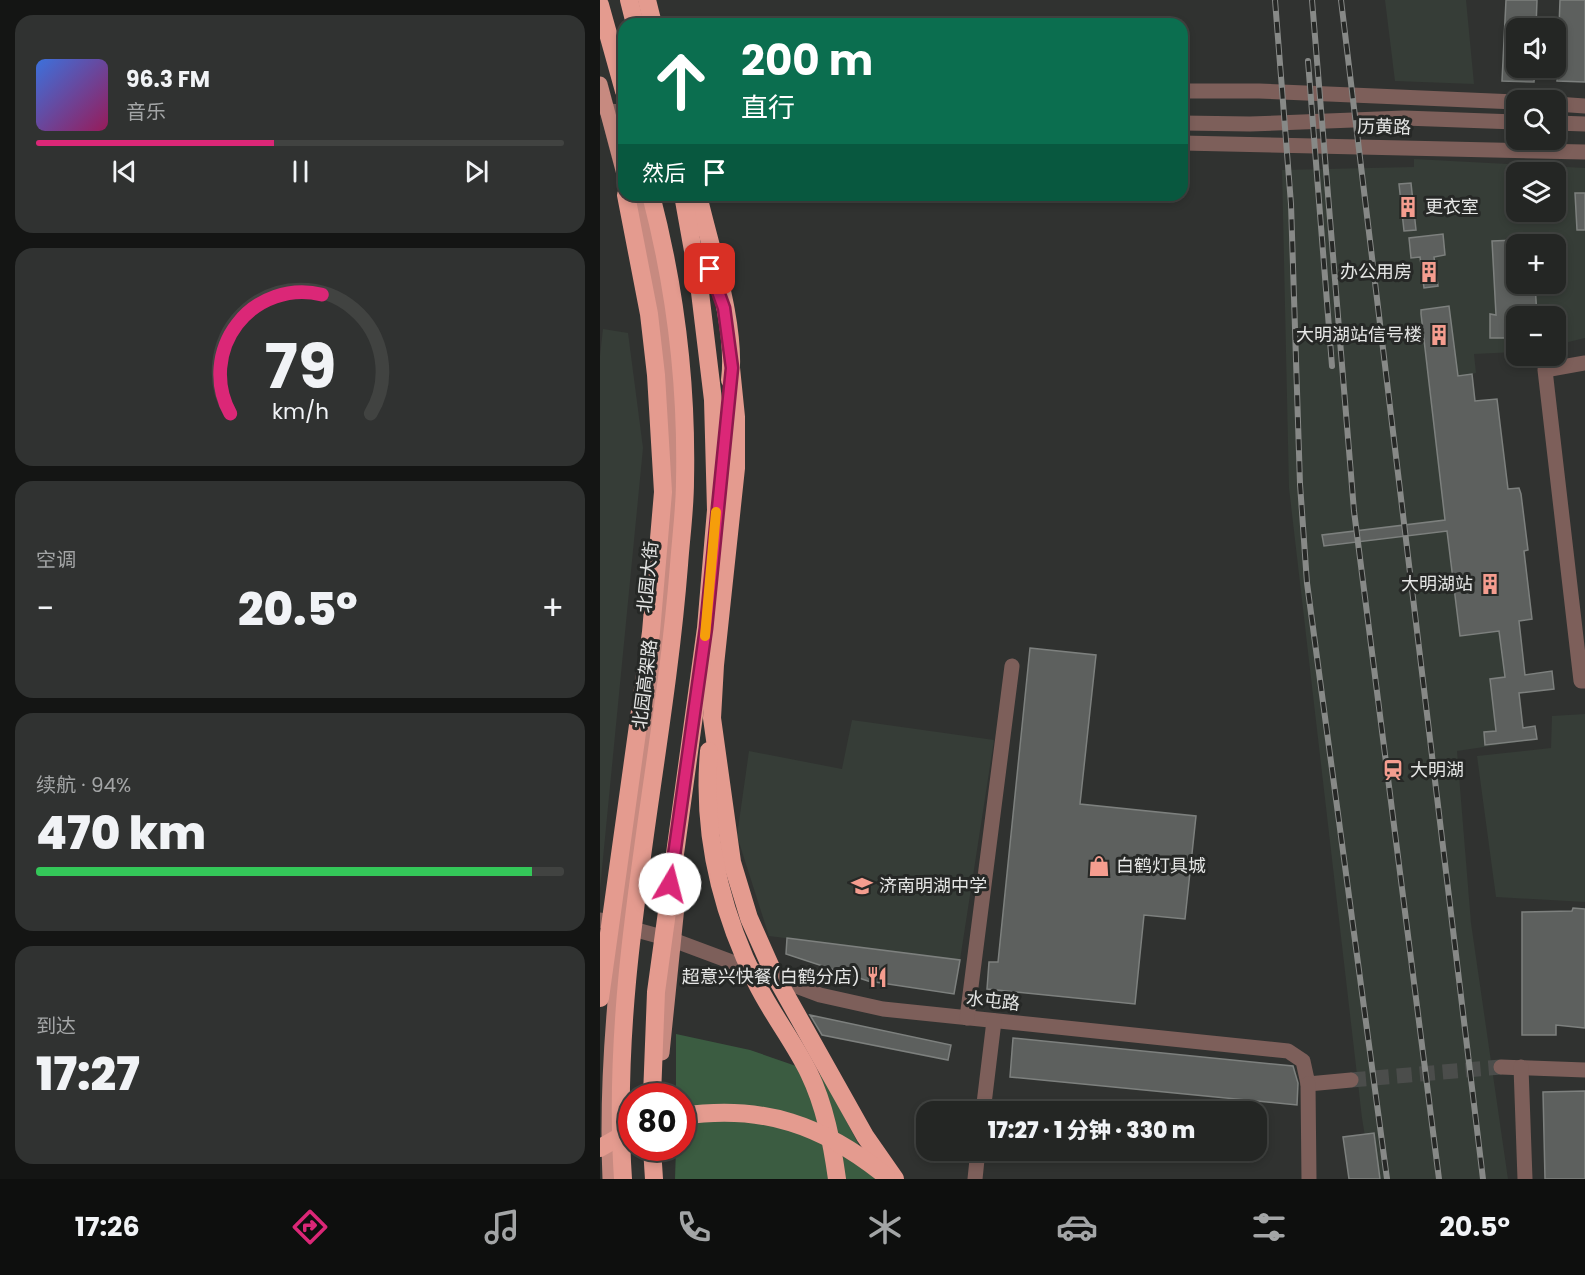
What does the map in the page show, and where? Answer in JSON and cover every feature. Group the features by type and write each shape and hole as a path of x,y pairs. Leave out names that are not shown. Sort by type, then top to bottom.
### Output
{"highway":[{"path":"629,0 634,18"},
{"path":"647,0 652,18"},
{"path":"600,5 618,70"},
{"path":"600,998 635,751 658,565 663,492 656,375 649,314 627,201"},
{"name":"北园高架路","path":"623,1179 620,1128 628,975 675,616 686,482 682,408 670,288 652,201"},
{"path":"686,201 724,308"},
{"path":"686,201 713,400 716,510"},
{"path":"699,201 724,308 736,417 736,468 715,665 706,788 710,839 718,883 735,934 756,983 816,1088 831,1143 837,1179"},
{"path":"652,1083 656,992 706,628 732,368"},
{"path":"635,751 675,616"},
{"path":"712,718 732,862 749,918 778,981 865,1136 895,1179"},
{"path":"621,854 628,975"},
{"path":"696,1115 738,1112 766,1115 801,1124 839,1142 889,1179"},
{"path":"600,1148 618,1138"},
{"path":"653,1161 654,1179"}],"main road":[{"path":"638,0 642,18"},
{"path":"600,84 602,110 618,157"},
{"name":"北园大街","path":"610,1179 610,1052 622,925 654,704 671,551 674,487 666,351 636,201"},
{"path":"660,1083 723,496 716,356 686,201"},
{"path":"662,1161 663,1179"}],"street":[{"name":"历黄路","path":"1188,91 1259,91 1506,102"},
{"path":"1566,104 1585,105"},
{"path":"602,110 618,111"},
{"name":"历黄路","path":"1188,123 1250,124 1404,118 1506,122"},
{"path":"1566,123 1585,124"},
{"name":"历黄路","path":"1188,142 1585,152"},
{"path":"1585,363 1545,370 1581,681 1585,681"},
{"path":"967,1018 1012,666"},
{"name":"水屯路","path":"600,920 674,940 820,995 883,1009 1288,1051 1303,1061 1308,1084"},
{"path":"984,1101 994,1021"},
{"path":"1501,1067 1585,1070"},
{"path":"1521,1067 1526,1179"},
{"path":"1309,1179 1308,1084 1351,1080"},
{"path":"975,1179 977,1161"}],"shaded area":[{"path":"1385,0 1466,0 1474,84 1395,81"},
{"name":"大明湖站","path":"1414,159 1506,164 1506,222 1566,222 1566,167 1585,168 1585,338 1566,343 1566,306 1506,306 1506,352 1474,354 1476,373 1472,374 1475,401 1497,399 1508,489 1519,488 1521,494 1528,550 1524,551 1532,619 1519,621 1525,674 1552,671 1554,689 1519,693 1523,728 1535,726 1537,739 1457,751 1471,923 1508,1179 1372,1179 1362,1118 1289,488 1282,170 1414,167"},
{"path":"603,329 628,333 643,448 600,889 600,356"},
{"path":"1585,714 1585,902 1496,897 1477,756 1551,748 1552,716"},
{"name":"济南明湖中学","path":"852,720 994,740 960,960 769,936 737,836 749,751 842,769"}],"green space":[{"path":"676,1034 750,1050 822,1075 877,1179 675,1179 676,1161 696,1161 696,1083 676,1083"}],"building":[{"path":"1506,0 1537,0 1536,18 1506,18 1506,78 1534,78 1534,82 1502,81"},
{"path":"1560,0 1585,0 1585,82 1557,81 1557,78 1566,78 1566,18 1559,18"},
{"name":"更衣室","path":"1411,183 1416,230 1404,231 1399,184"},
{"path":"1575,193 1585,193 1585,230 1577,230"},
{"name":"办公用房","path":"1443,234 1445,255 1434,257 1438,286 1424,288 1420,257 1411,258 1409,238"},
{"path":"1506,240 1506,294 1536,294 1536,306 1506,306 1506,338 1490,338 1490,314 1496,315 1492,241"},
{"name":"大明湖站","path":"1449,306 1458,376 1472,374 1475,401 1497,399 1508,489 1519,488 1521,494 1528,550 1524,551 1532,619 1519,621 1525,675 1552,671 1554,689 1519,693 1523,728 1535,726 1537,739 1485,745 1484,732 1496,731 1490,679 1505,677 1499,631 1460,636 1447,531 1324,546 1322,535 1445,520 1421,310"},
{"name":"白鹤灯具城","path":"1030,648 1096,655 1080,804 1196,816 1185,919 1144,915 1135,1004 987,989 989,962 998,962"},
{"path":"1573,908 1585,909 1585,1028 1556,1025 1556,1035 1522,1035 1522,912 1572,911"},
{"path":"787,938 960,960 954,994 868,981 786,954"},
{"path":"810,1015 951,1045 948,1060 822,1035"},
{"path":"1013,1038 1293,1066 1298,1083 1297,1105 1267,1101 1010,1077"},
{"path":"1585,1091 1585,1179 1545,1179 1543,1092"},
{"path":"1374,1133 1380,1179 1349,1179 1343,1137"}],"tunnel":[{"path":"1351,1080 1501,1067"}],"railway":[{"path":"1275,0 1291,204 1300,484 1307,583 1387,1179"},
{"path":"1312,0 1354,511 1439,1179"},
{"path":"1341,0 1483,1179"},
{"path":"1308,61 1332,366"}],"slow traffic":[{"path":"705,636 716,512"}],"place":[{"name":"更衣室","path":"1408,207"},
{"name":"办公用房","path":"1429,272"},
{"name":"大明湖站信号楼","path":"1439,335"},
{"name":"大明湖站","path":"1490,584"},
{"name":"大明湖","path":"1393,770"},
{"name":"白鹤灯具城","path":"1099,866"},
{"name":"济南明湖中学","path":"862,886"},
{"name":"超意兴快餐(白鹤分店)","path":"877,977"}],"route":[{"path":"670,884 706,628 723,435 732,368 724,308 710,269"}]}
